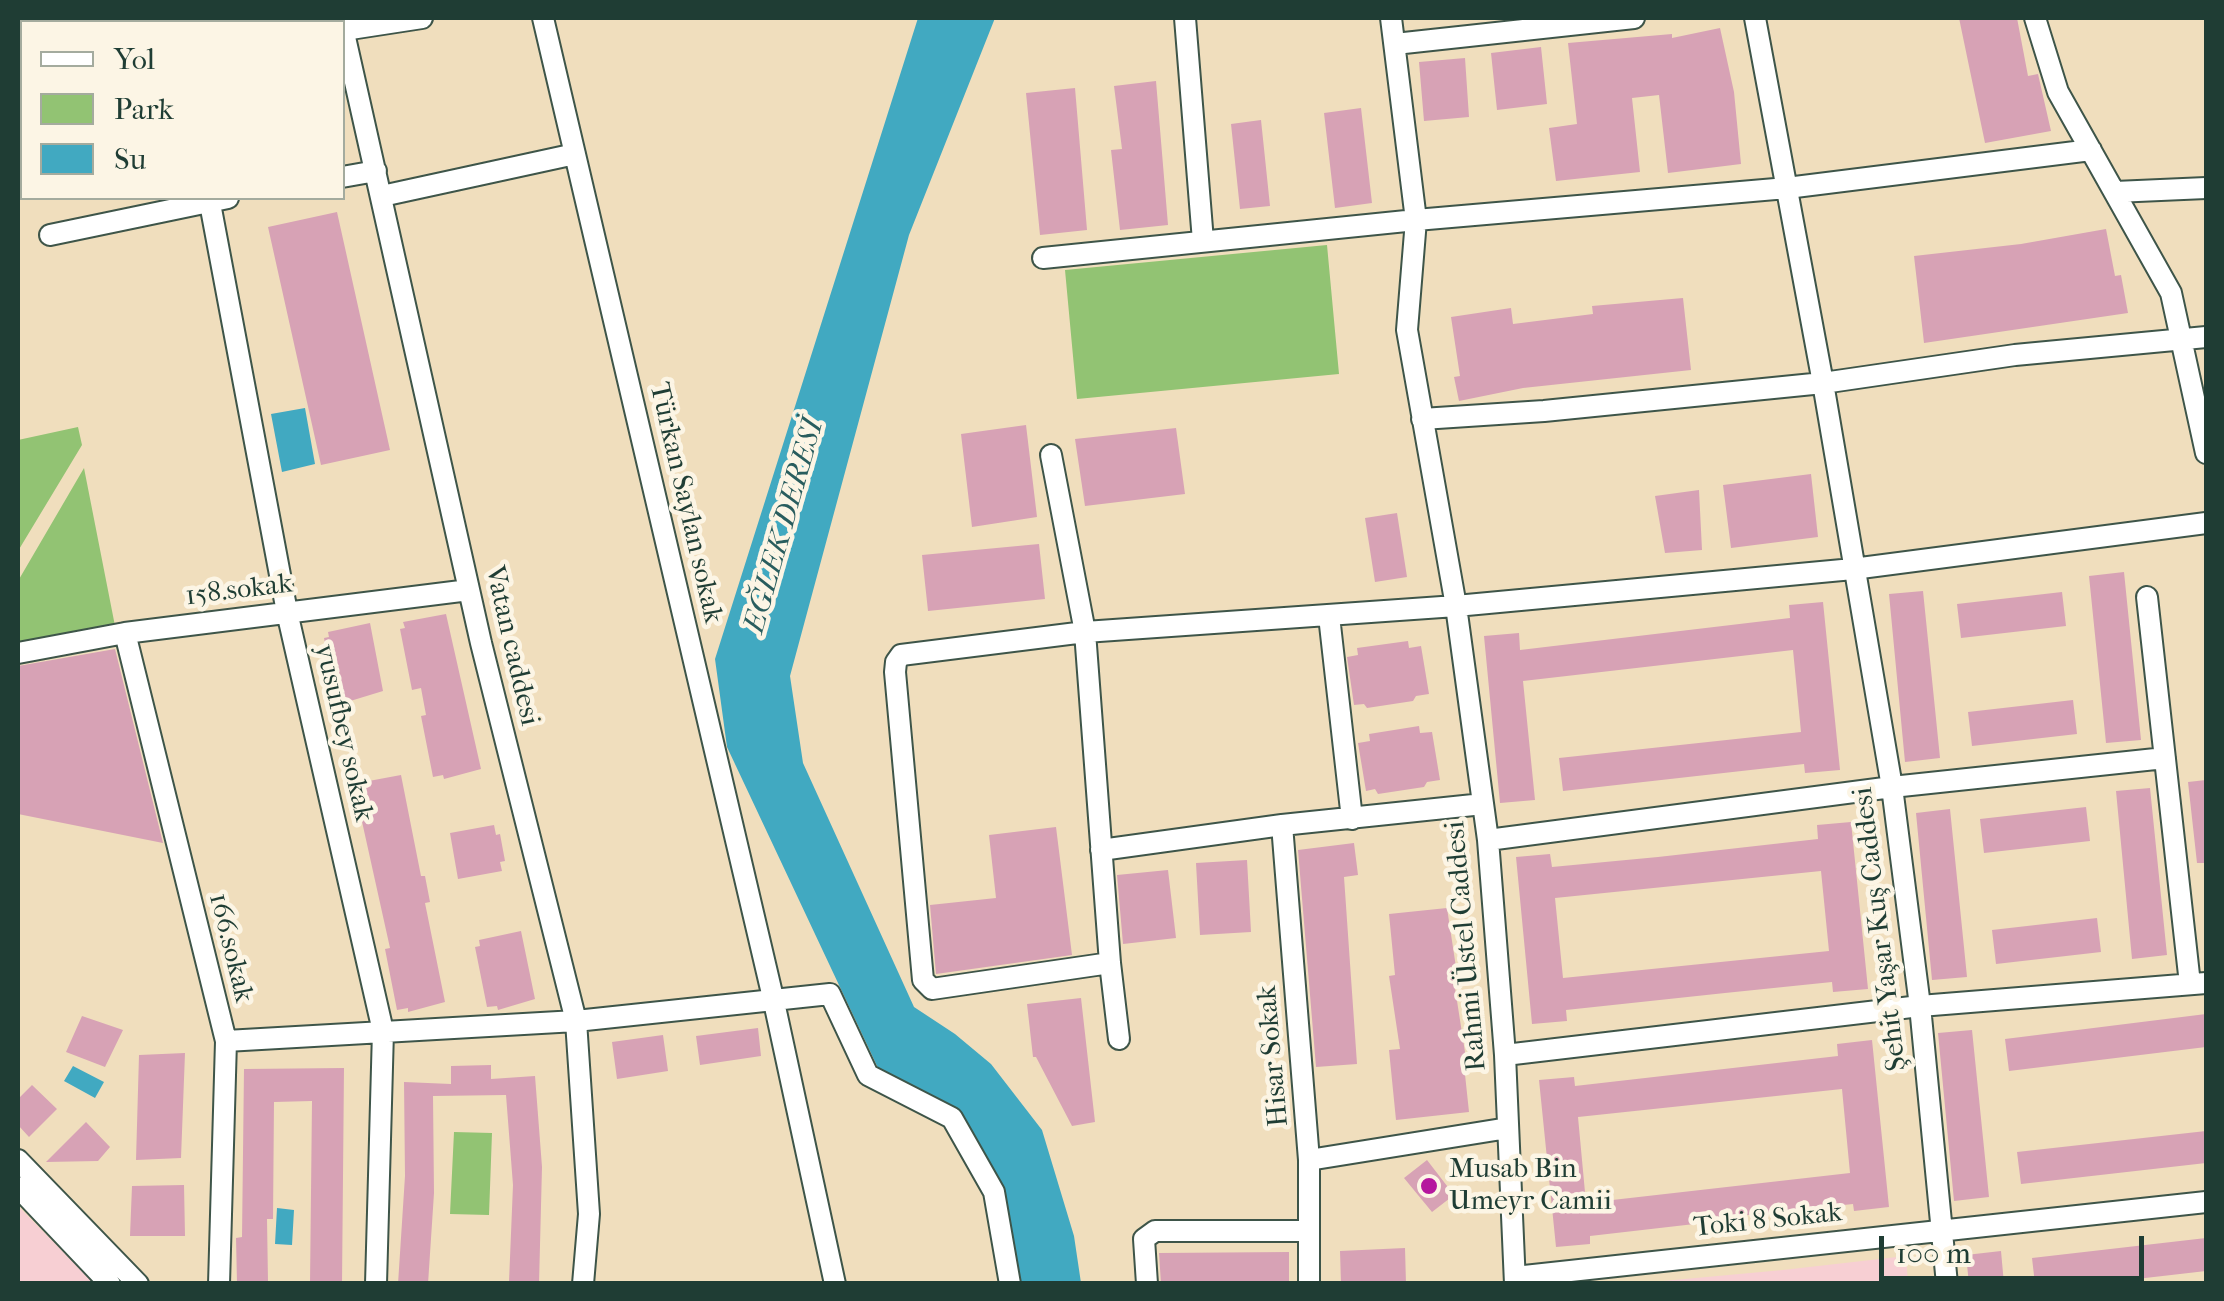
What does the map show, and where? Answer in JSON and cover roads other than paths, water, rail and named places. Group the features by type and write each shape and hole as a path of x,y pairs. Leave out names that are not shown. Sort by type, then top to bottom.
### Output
{"street":[{"path":"345,23 422,18"},
{"name":"Türkan Saylan sokak","path":"543,18 774,1002 834,1284"},
{"path":"1186,18 1203,241"},
{"name":"Rahmi Üstel Caddesi","path":"1391,18 1416,220 1407,330 1456,606 1488,840 1505,1055 1515,1280"},
{"path":"1394,44 1634,18"},
{"name":"Şehit Yaşar Kuş Caddesi","path":"1755,18 1892,786 1920,1006 1947,1284"},
{"path":"2034,18 2058,92 2172,293 2206,453"},
{"name":"Vatan caddesi","path":"345,36 469,590 576,1021 589,1214 583,1284"},
{"path":"1044,258 1787,188 2091,150"},
{"path":"382,196 575,154"},
{"path":"345,176 376,170"},
{"path":"2114,192 2206,188"},
{"path":"50,235 210,200"},
{"name":"yusufbey sokak","path":"215,200 287,612 383,1031 376,1284"},
{"path":"1422,419 1544,412 1823,383 2015,355 2206,337"},
{"path":"1051,455 1085,632 1119,1039"},
{"path":"1110,963 932,988 923,980 895,672 901,655 1085,632 1456,606 1853,569 2206,523"},
{"name":"158.sokak","path":"18,653 125,633 469,590"},
{"path":"1505,1055 1920,1006 2198,983 2164,758 2147,597"},
{"path":"1328,616 1352,819"},
{"name":"166.sokak","path":"125,633 226,1041 219,1284"},
{"path":"1488,840 1892,786 2164,758"},
{"path":"1101,850 1282,825 1483,804"},
{"name":"Hisar Sokak","path":"1282,825 1310,1160 1309,1284"},
{"path":"226,1041 576,1021 830,994 868,1075 952,1118 994,1192 1010,1284"},
{"path":"1310,1160 1508,1128"},
{"path":"18,1160 138,1284"},
{"path":"18,1187 110,1284"},
{"name":"Toki 8 Sokak","path":"1515,1280 2206,1202"},
{"path":"1147,1284 1144,1239 1155,1231 1309,1232"}],"water":[{"name":"EĞLEK DERESİ","path":"918,18 995,18 909,235 790,676 803,763 914,1007 991,1064 1042,1130 1074,1236 1081,1283 1018,1283 997,1175 957,1113 878,1068 727,747 715,659"},
{"path":"305,408 315,464 282,472 271,414"},
{"path":"73,1066 104,1082 95,1098 64,1081"},
{"path":"277,1208 294,1210 292,1245 275,1244"}],"place":[{"name":"Musab Bin Umeyr Camii","path":"1429,1186"}]}
